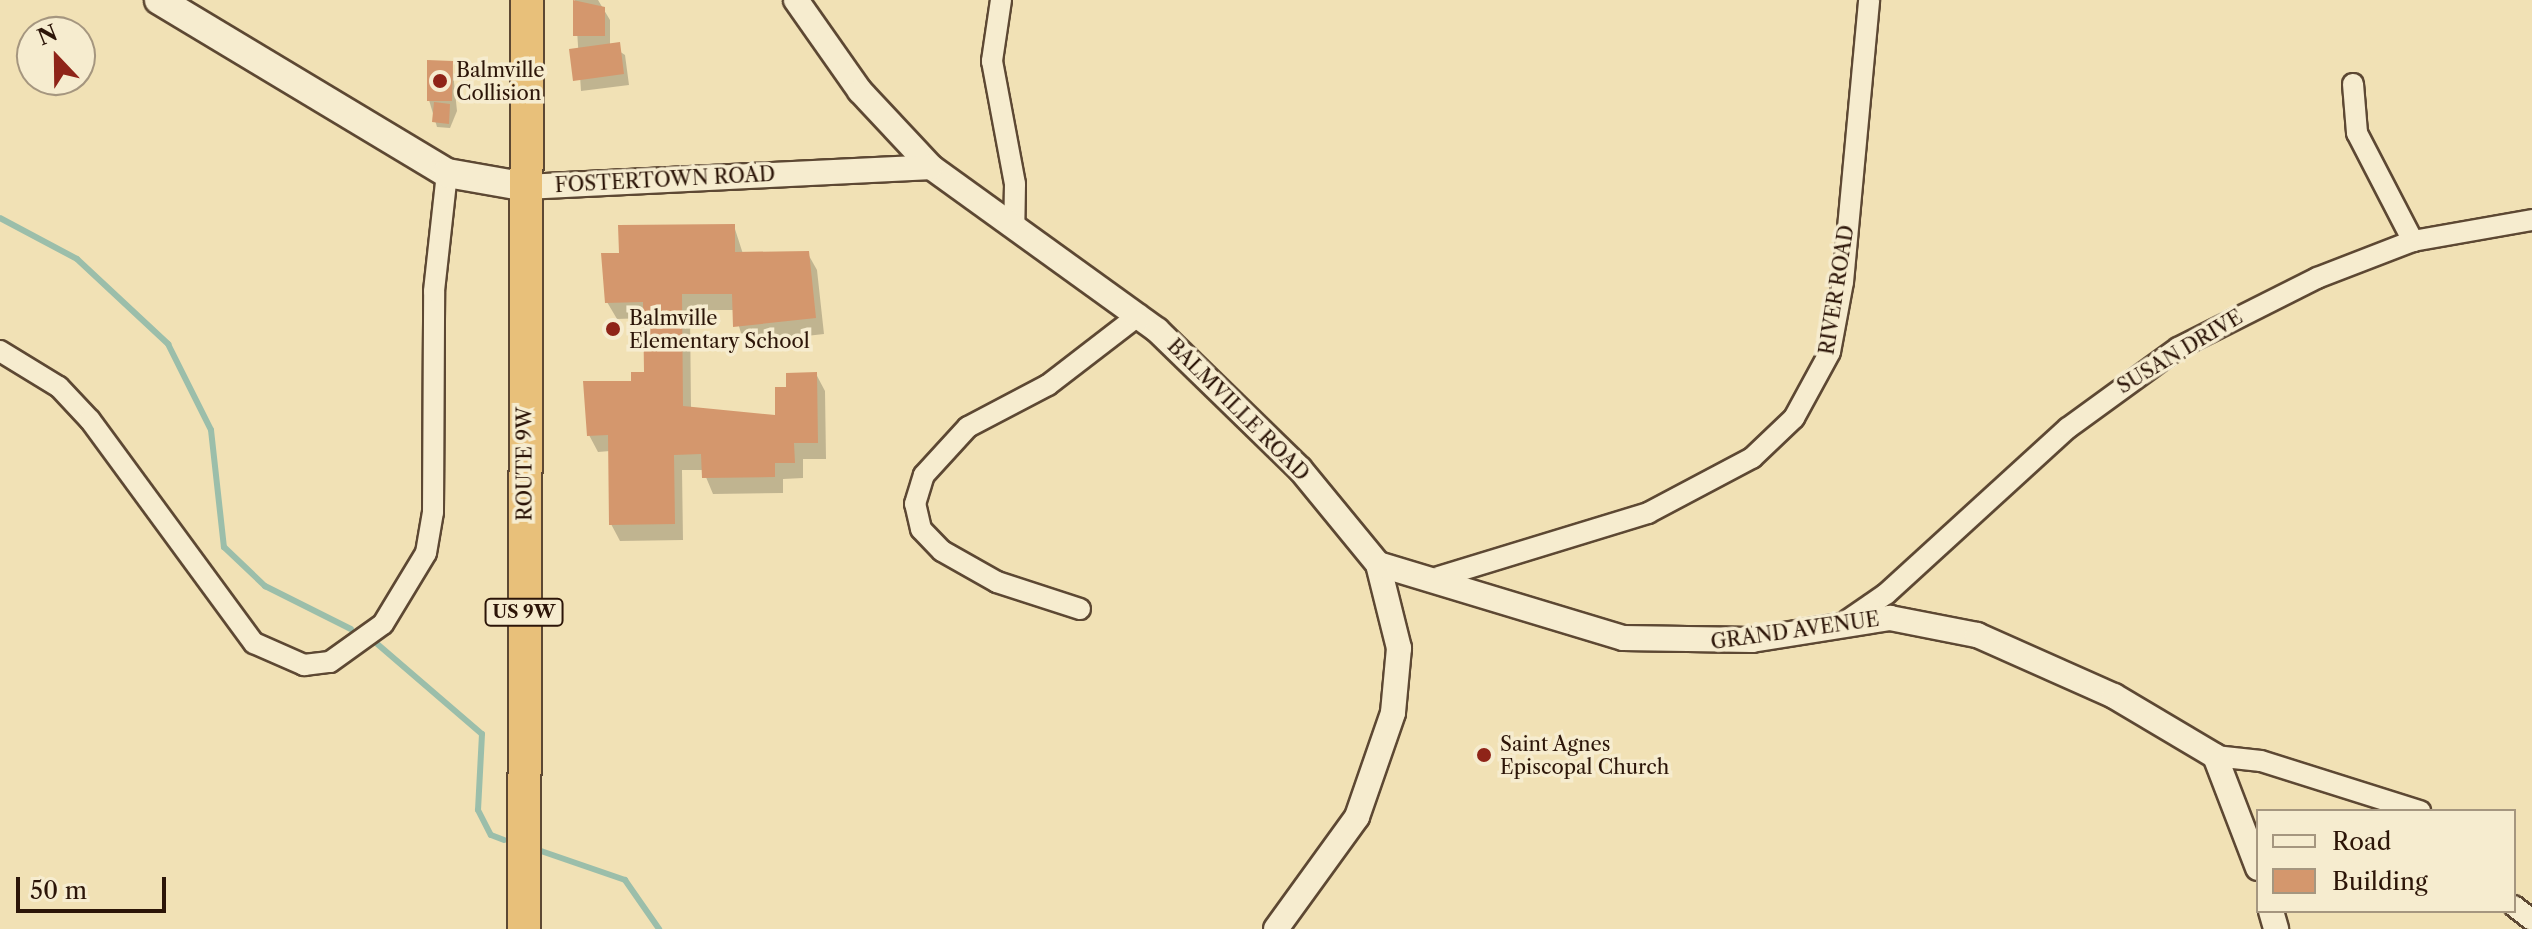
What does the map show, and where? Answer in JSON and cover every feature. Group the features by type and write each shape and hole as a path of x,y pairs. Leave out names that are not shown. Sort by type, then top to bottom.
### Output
{"highway":[{"name":"ROUTE 9W","path":"524,929 527,0"}],"main road":[{"name":"FOSTERTOWN ROAD","path":"159,0 447,173 526,187"}],"street":[{"name":"BALMVILLE ROAD","path":"796,0 860,91 931,167 1014,223 1139,315 1300,469 1378,564 1399,648 1393,713 1357,817 1276,929"},
{"path":"1001,0 992,61 1015,184 1014,223"},
{"name":"RIVER ROAD","path":"1439,577 1648,513 1698,490 1752,458 1801,409 1830,352 1843,282 1869,0"},
{"path":"2353,84 2357,133 2413,241"},
{"name":"FOSTERTOWN ROAD","path":"526,187 931,167"},
{"path":"0,351 59,387 90,420 254,643 304,665 330,662 383,624 426,553 434,291 447,173"},
{"name":"SUSAN DRIVE","path":"1848,620 2116,389 2268,300 2413,241 2532,220"},
{"path":"1080,609 997,582 942,551 921,529 915,504 924,475 968,427 1048,385 1139,315"},
{"name":"GRAND AVENUE","path":"1378,564 1439,577 1561,623 1623,638 1752,640 1848,620 1934,623 2036,657 2215,756"},
{"path":"2256,863 2215,756 2261,761 2414,809"},
{"path":"2516,908 2532,920"}],"building":[{"path":"573,0 605,7 605,36 573,36"},
{"path":"620,42 624,74 573,81 569,49"},
{"name":"Balmville Collision","path":"427,60 453,61 452,101 427,101"},
{"path":"434,102 450,104 449,124 432,122"},
{"name":"Balmville Elementary School","path":"735,224 735,252 809,251 816,318 733,327 732,294 682,294 683,406 775,415 775,387 786,387 786,373 817,372 818,443 794,443 795,463 775,463 775,477 702,478 701,454 674,455 675,524 609,525 608,435 587,436 583,381 631,381 631,372 644,372 643,302 605,303 601,253 619,253 618,225"}],"waterway":[{"path":"0,218 77,259 168,344 211,430 224,547 265,586 351,629"},
{"path":"375,642 482,734 478,810 491,835 504,840"},
{"path":"541,851 625,880 659,929"}],"place":[{"name":"Balmville Collision","path":"440,81"},
{"name":"Balmville Elementary School","path":"613,329"},
{"name":"Saint Agnes Episcopal Church","path":"1484,755"}]}
